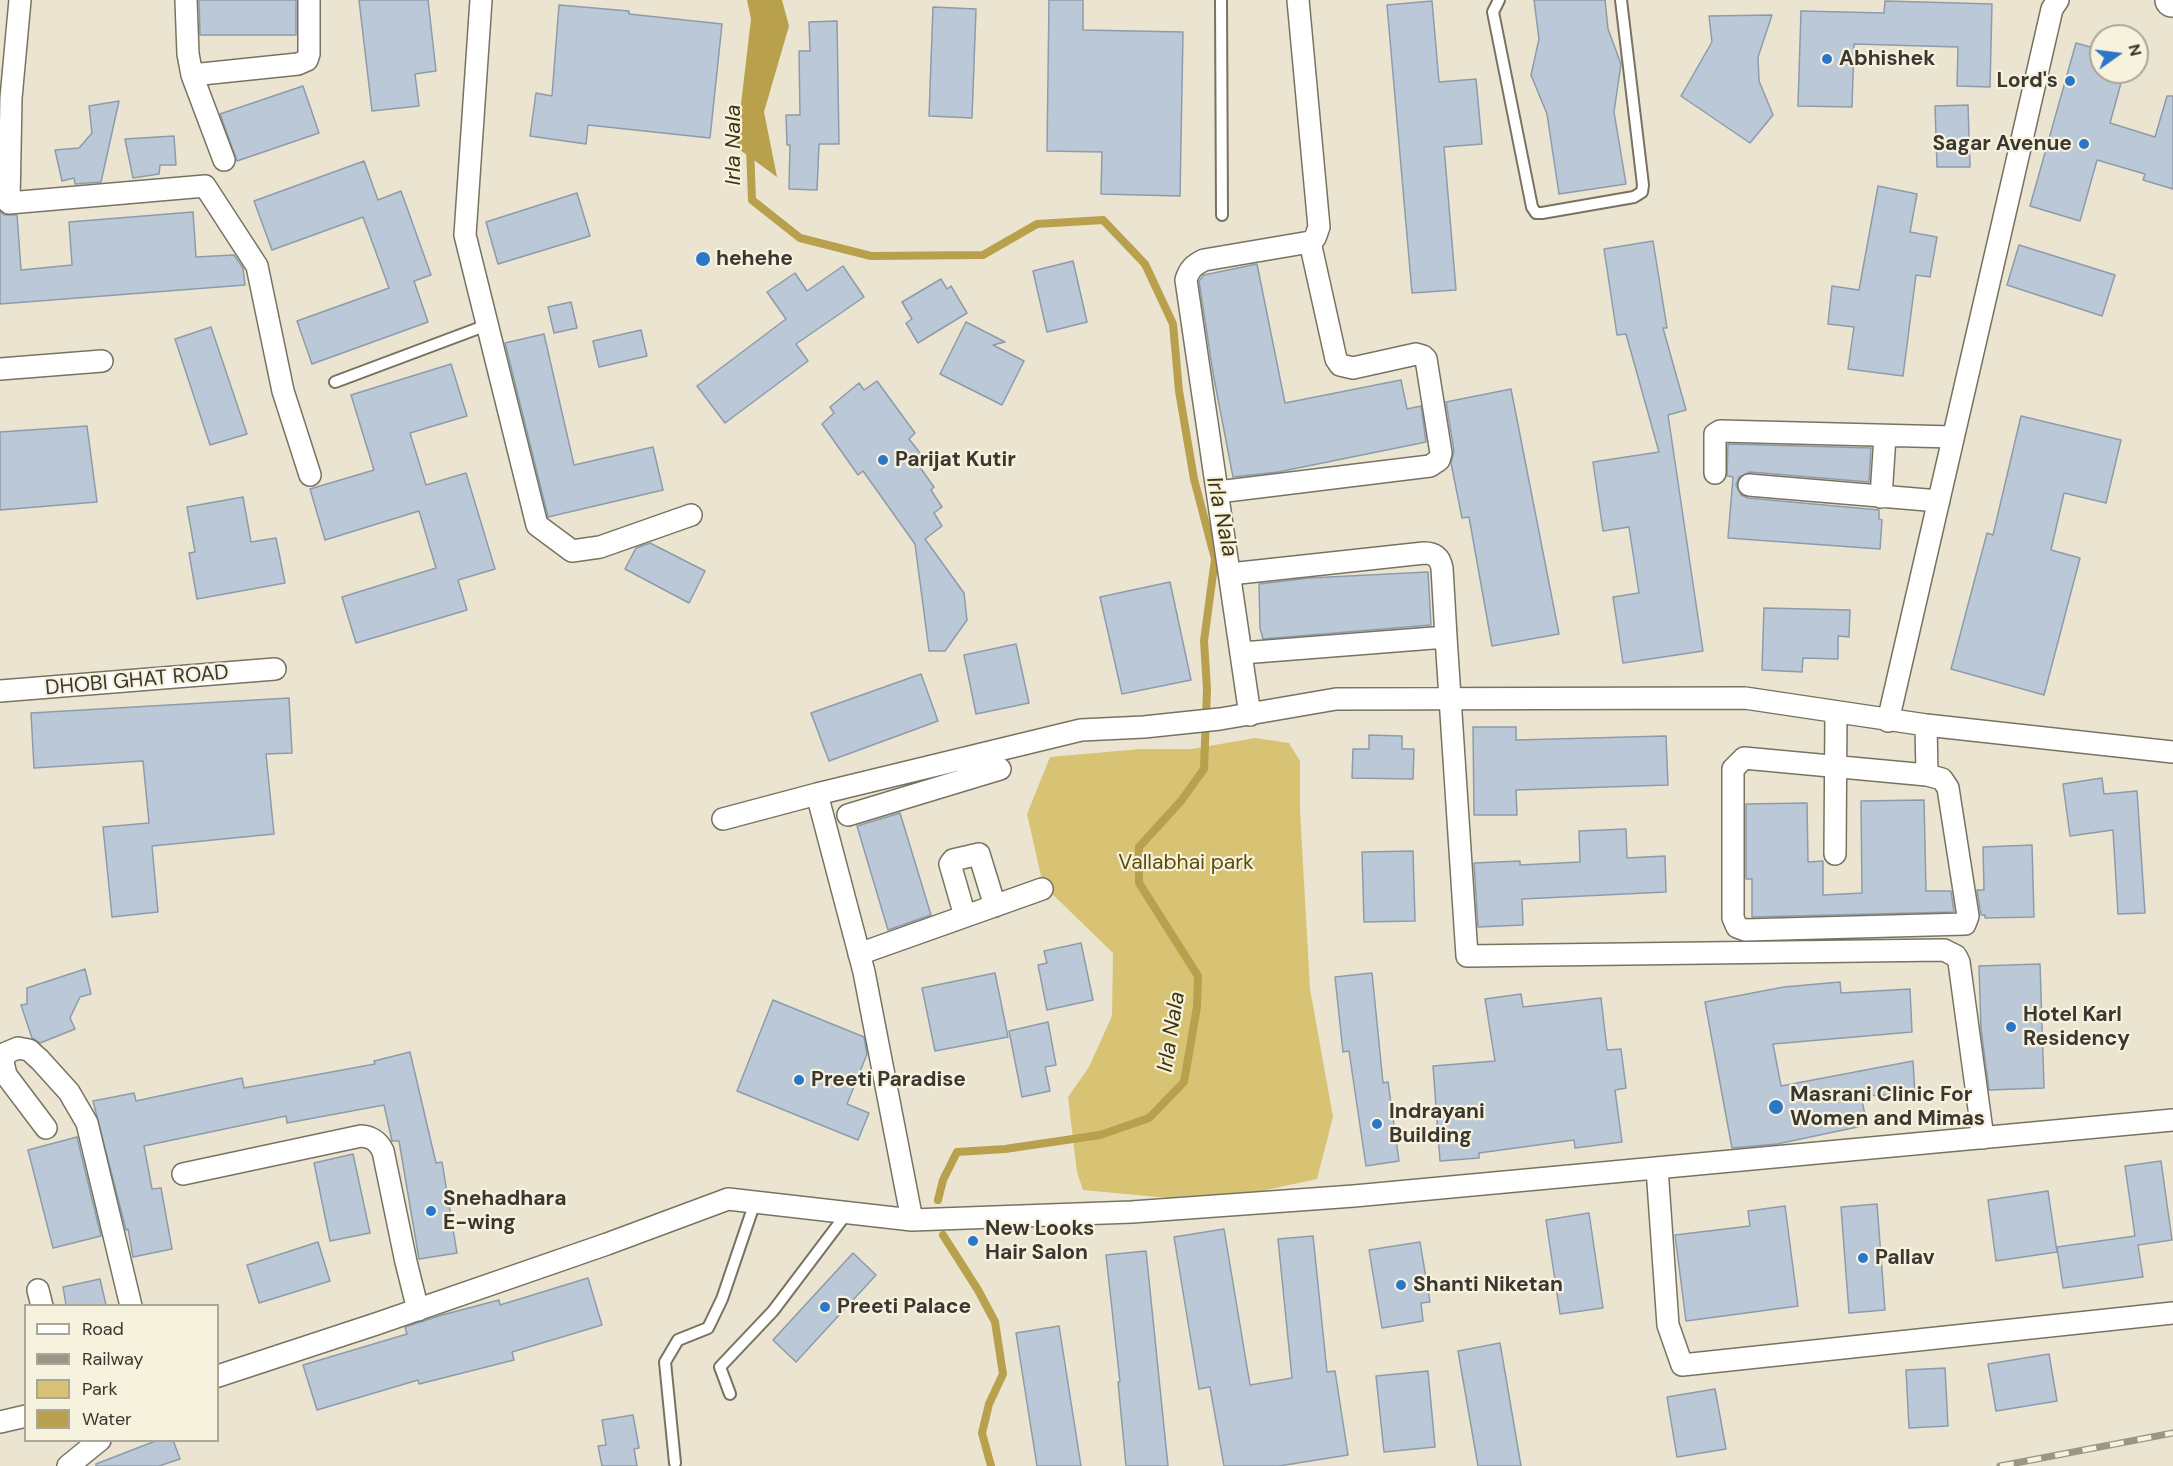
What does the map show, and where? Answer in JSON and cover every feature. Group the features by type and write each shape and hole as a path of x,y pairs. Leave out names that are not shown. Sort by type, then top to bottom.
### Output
{"street":[{"path":"20,0 11,98 9,203 205,186 257,267 283,392 310,475"},
{"path":"186,0 188,54 192,75 224,160"},
{"path":"192,75 304,62 309,54 309,0"},
{"path":"481,0 465,235 537,525 572,551 600,547 691,515"},
{"path":"1250,715 1186,280 1193,266 1204,260 1310,242 1315,238 1319,227 1298,0"},
{"path":"1888,721 2052,9 2058,0"},
{"path":"1218,492 1430,466 1439,460 1441,453 1426,359 1416,354 1353,368 1340,364 1336,359 1310,242"},
{"path":"0,369 102,361"},
{"path":"1715,473 1714,434 1720,431 1953,437"},
{"path":"1881,497 1885,436"},
{"path":"1749,485 1939,501"},
{"path":"1230,574 1430,553 1440,561 1467,956 1944,950 1956,956 1959,962 1983,1138"},
{"path":"1242,653 1446,637"},
{"name":"DHOBI GHAT ROAD","path":"0,691 141,682 275,669"},
{"path":"848,815 1081,730 1144,727 1220,719 1336,699 1745,698 1888,721 2173,752"},
{"path":"1835,854 1836,712"},
{"path":"1926,725 1927,774"},
{"path":"1750,758 1927,774 1942,778 1948,788 1968,916 1965,924 1959,926 1745,930 1734,924 1733,769 1740,761 1750,758"},
{"path":"723,819 868,782 983,766"},
{"path":"868,782 875,807"},
{"path":"817,794 859,954 912,1220"},
{"path":"965,916 950,864 953,861 979,854 995,906"},
{"path":"859,954 1042,889"},
{"path":"1915,927 1915,950"},
{"path":"1827,928 1827,952"},
{"path":"46,1128 6,1075 3,1062 6,1053 18,1048 29,1050 69,1092 87,1123 131,1304"},
{"path":"219,1376 418,1310 607,1244 728,1198 912,1220 1143,1211 1354,1196 2173,1120"},
{"path":"183,1174 361,1136 373,1139 383,1151 418,1310"},
{"path":"1657,1168 1668,1325 1682,1365 2173,1313"},
{"path":"0,1422 24,1416"},
{"path":"73,1455 96,1442"}],"lane":[{"path":"1221,0 1222,215"},
{"path":"1499,0 1493,12 1532,207 1536,213 1542,213 1634,197 1642,192 1621,0"},
{"path":"335,382 487,325"},
{"path":"675,1463 665,1362 678,1340 708,1328 722,1299 754,1202"},
{"path":"730,1394 720,1367 773,1311 847,1212"}],"green space":[{"name":"Vallabhai park","path":"1255,738 1289,743 1300,761 1300,811 1310,989 1333,1117 1317,1179 1261,1191 1169,1198 1083,1190 1077,1172 1068,1097 1089,1067 1112,1016 1113,953 1043,885 1027,814 1050,757 1141,749 1192,749"}],"water":[{"name":"Irla Nala","path":"747,0 782,0 789,26 764,112 777,177 736,147 751,19"}],"building":[{"path":"199,0 296,0 296,35 200,35"},
{"path":"359,0 428,0 436,71 415,74 419,106 372,111"},
{"path":"1049,0 1083,0 1083,30 1183,32 1180,196 1101,194 1102,152 1047,151"},
{"path":"1534,0 1605,0 1608,29 1621,64 1614,112 1626,184 1559,194 1547,114 1531,75 1539,39"},
{"path":"1432,1 1439,82 1476,79 1482,144 1444,147 1456,290 1412,293 1387,5"},
{"path":"1885,1 1992,4 1990,87 1957,86 1958,47 1854,44 1852,107 1798,106 1801,11 1884,13"},
{"path":"559,5 629,11 629,14 722,24 710,138 588,125 586,144 530,136 536,93 552,96"},
{"path":"933,7 976,9 972,118 929,116"},
{"path":"1772,15 1758,57 1759,81 1773,115 1750,143 1681,96 1712,42 1709,16"},
{"path":"837,21 839,144 819,144 817,190 789,189 790,145 787,145 786,115 800,115 799,51 810,51 809,22"},
{"name":"Sagar Avenue","path":"2076,43 2089,47 2089,84 2121,84 2110,123 2155,137 2167,96 2173,96 2173,189 2143,180 2145,174 2097,160 2080,221 2030,206"},
{"path":"303,86 319,133 237,161 220,114"},
{"path":"119,101 101,182 75,184 74,178 62,181 55,150 79,148 92,133 89,106"},
{"path":"1968,105 1970,167 1937,167 1935,106"},
{"path":"174,136 176,165 160,165 159,174 133,178 125,139"},
{"path":"364,161 378,200 401,191 431,275 414,281 428,322 312,364 297,321 389,288 363,217 272,250 254,201"},
{"path":"1878,186 1917,194 1910,232 1937,237 1930,277 1916,275 1903,376 1848,369 1854,327 1828,324 1832,286 1859,290"},
{"path":"577,193 590,236 498,264 486,222"},
{"path":"0,211 4,215 17,215 21,270 72,265 69,222 193,212 196,257 234,255 243,268 245,285 0,304"},
{"path":"1653,241 1667,328 1663,328 1686,410 1668,415 1703,651 1623,663 1613,597 1639,593 1629,527 1603,531 1593,462 1659,452 1626,334 1617,335 1604,249"},
{"path":"2019,245 2115,275 2102,316 2007,285"},
{"path":"1073,261 1087,322 1047,332 1033,271"},
{"path":"1257,264 1285,403 1401,380 1407,409 1421,406 1426,442 1278,472 1233,477 1213,373 1199,281 1204,275"},
{"path":"843,266 864,297 796,344 808,361 725,423 697,386 786,319 767,292 795,273 807,291"},
{"path":"941,279 947,289 951,286 967,313 918,343 906,323 912,319 902,302"},
{"path":"571,302 577,328 554,333 548,307"},
{"path":"966,322 1005,342 993,345 1024,361 1002,405 940,374"},
{"path":"211,327 247,434 210,445 175,339"},
{"path":"641,330 647,356 599,367 593,341"},
{"path":"544,334 574,465 653,447 663,490 548,517 505,343"},
{"path":"451,364 467,416 410,433 426,485 466,473 495,569 458,580 467,610 356,643 342,597 436,568 419,511 325,540 310,489 374,470 351,395"},
{"name":"Parijat Kutir","path":"877,381 915,433 909,439 920,453 917,456 922,463 919,466 934,487 931,490 942,507 934,513 942,526 925,539 964,593 967,620 945,651 929,651 915,544 863,471 858,475 822,424 834,413 830,407 859,383 864,390"},
{"path":"1511,389 1559,634 1492,646 1469,517 1462,518 1451,463 1454,451 1446,402"},
{"path":"2021,416 2121,440 2106,503 2064,493 2051,550 2080,558 2044,695 1951,669 1987,533 1993,535"},
{"path":"87,426 97,502 0,510 0,432"},
{"path":"1728,444 1871,448 1869,482 1750,472 1739,477 1736,485 1741,495 1748,498 1879,510 1879,519 1882,520 1880,549 1728,538 1733,477 1727,476"},
{"path":"243,497 251,542 276,538 285,583 197,599 189,553 195,552 187,507"},
{"path":"650,543 705,571 689,603 625,569 636,548"},
{"path":"1428,572 1431,625 1263,639 1260,628 1259,584 1309,578"},
{"path":"1170,582 1191,680 1122,694 1100,597"},
{"path":"1764,608 1850,610 1849,637 1838,636 1838,659 1803,658 1802,672 1762,670"},
{"path":"1016,644 1029,703 976,714 964,655"},
{"path":"921,674 938,721 829,761 811,713"},
{"path":"289,698 292,753 266,754 274,834 152,846 158,912 112,917 103,827 149,823 143,761 34,768 31,713"},
{"path":"1473,727 1516,727 1516,740 1666,736 1668,785 1516,790 1517,815 1474,815"},
{"path":"1369,735 1402,736 1402,749 1414,749 1413,779 1352,778 1353,749 1369,749"},
{"path":"2102,778 2104,794 2137,791 2145,913 2118,914 2113,830 2070,836 2063,784"},
{"path":"1924,800 1926,891 1951,891 1954,912 1752,917 1752,879 1746,879 1746,804 1807,803 1808,862 1823,861 1823,895 1862,893 1861,801"},
{"path":"900,813 931,915 888,930 857,826"},
{"path":"1626,829 1627,858 1665,856 1666,892 1522,899 1523,925 1478,927 1474,863 1520,861 1520,865 1580,862 1579,831"},
{"path":"2032,845 2034,917 1985,918 1985,915 1981,915 1977,890 1984,890 1983,847"},
{"path":"1413,851 1415,921 1364,922 1362,852"},
{"path":"1081,943 1093,1000 1047,1010 1038,965 1047,963 1044,951"},
{"name":"Hotel Karl Residency","path":"2040,964 2044,1088 1989,1090 1981,1029 1979,966"},
{"path":"85,969 91,994 80,997 70,1018 75,1029 40,1043 32,1038 21,1005 27,1004 27,988"},
{"path":"995,973 1008,1037 935,1051 922,988"},
{"path":"1372,973 1383,1083 1388,1082 1399,1161 1366,1166 1349,1051 1343,1052 1335,977"},
{"path":"1840,982 1841,993 1910,989 1912,1032 1773,1044 1781,1086 1913,1061 1915,1094 1861,1096 1867,1125 1777,1144 1732,1148 1705,1002 1784,987"},
{"path":"1521,994 1523,1007 1601,998 1607,1050 1621,1049 1626,1088 1615,1090 1622,1142 1575,1148 1574,1140 1479,1153 1479,1158 1440,1161 1433,1066 1495,1061 1485,999"},
{"name":"Preeti Paradise","path":"773,1000 864,1037 867,1054 847,1104 869,1113 858,1140 737,1091"},
{"path":"1048,1022 1056,1065 1045,1067 1050,1091 1022,1097 1009,1031"},
{"path":"410,1052 436,1163 442,1162 457,1253 419,1259 399,1141 392,1141 384,1105 287,1123 286,1116 144,1146 152,1189 161,1188 172,1249 133,1257 128,1229 126,1230 93,1101 134,1093 136,1101 242,1078 244,1088 375,1064 374,1061"},
{"path":"77,1137 101,1236 53,1248 28,1150"},
{"path":"353,1154 370,1233 330,1241 314,1163"},
{"path":"2161,1161 2172,1240 2138,1245 2143,1277 2063,1288 2057,1247 2135,1236 2125,1166"},
{"path":"2048,1191 2057,1252 1996,1261 1988,1200"},
{"name":"Pallav","path":"1877,1204 1885,1310 1849,1313 1841,1207"},
{"path":"1785,1206 1798,1306 1686,1321 1675,1235 1750,1226 1748,1211"},
{"path":"1589,1213 1603,1308 1560,1314 1546,1220"},
{"path":"1224,1229 1250,1385 1292,1378 1278,1239 1313,1236 1327,1372 1335,1371 1348,1455 1279,1466 1224,1466 1210,1387 1199,1389 1174,1237"},
{"path":"318,1242 330,1281 259,1303 247,1265"},
{"name":"Shanti Niketan","path":"1420,1242 1430,1302 1421,1303 1423,1321 1382,1328 1369,1250"},
{"path":"1146,1251 1168,1466 1126,1466 1118,1382 1120,1382 1106,1255"},
{"name":"Preeti Palace","path":"853,1253 876,1275 796,1362 773,1340"},
{"path":"588,1278 602,1325 512,1352 514,1360 419,1384 418,1380 317,1410 303,1365 407,1334 405,1327 442,1315 499,1300 500,1305"},
{"path":"100,1279 106,1304 66,1304 63,1287"},
{"path":"1059,1326 1081,1466 1037,1466 1016,1333"},
{"path":"1500,1343 1521,1466 1478,1466 1458,1351"},
{"path":"2049,1354 2057,1401 1996,1411 1988,1364"},
{"path":"1945,1368 1948,1426 1909,1428 1906,1370"},
{"path":"1428,1371 1435,1447 1384,1452 1376,1376"},
{"path":"1715,1389 1726,1449 1677,1457 1667,1397"},
{"path":"633,1415 639,1448 634,1449 637,1466 602,1466 598,1446 606,1445 602,1420"},
{"path":"153,1442 174,1442 180,1459 159,1466 96,1466 96,1464"}],"waterway":[{"name":"Irla Nala","path":"750,148 752,200 800,238 871,256 983,255 1037,224 1103,220 1145,264 1173,324 1179,391 1194,479 1215,559 1204,641 1207,689 1204,769 1181,801 1139,847 1139,883 1198,976 1197,1007 1184,1082 1149,1118 1100,1135 1005,1149 957,1152 943,1180 938,1200"},
{"name":"Irla Nala","path":"943,1235 978,1290 995,1322 1003,1374 989,1404 982,1433 991,1466"}],"railway":[{"path":"2000,1466 2173,1433"}],"place":[{"name":"Abhishek","path":"1827,59"},
{"name":"Lord's","path":"2070,81"},
{"name":"Sagar Avenue","path":"2084,144"},
{"name":"hehehe","path":"703,259"},
{"name":"Parijat Kutir","path":"883,460"},
{"name":"Hotel Karl Residency","path":"2011,1027"},
{"name":"Preeti Paradise","path":"799,1080"},
{"name":"Masrani Clinic For Women and Mimas","path":"1776,1107"},
{"name":"Indrayani Building","path":"1377,1124"},
{"name":"Snehadhara E-wing","path":"431,1211"},
{"name":"New Looks Hair Salon","path":"973,1241"},
{"name":"Pallav","path":"1863,1258"},
{"name":"Shanti Niketan","path":"1401,1285"},
{"name":"Preeti Palace","path":"825,1307"}]}
